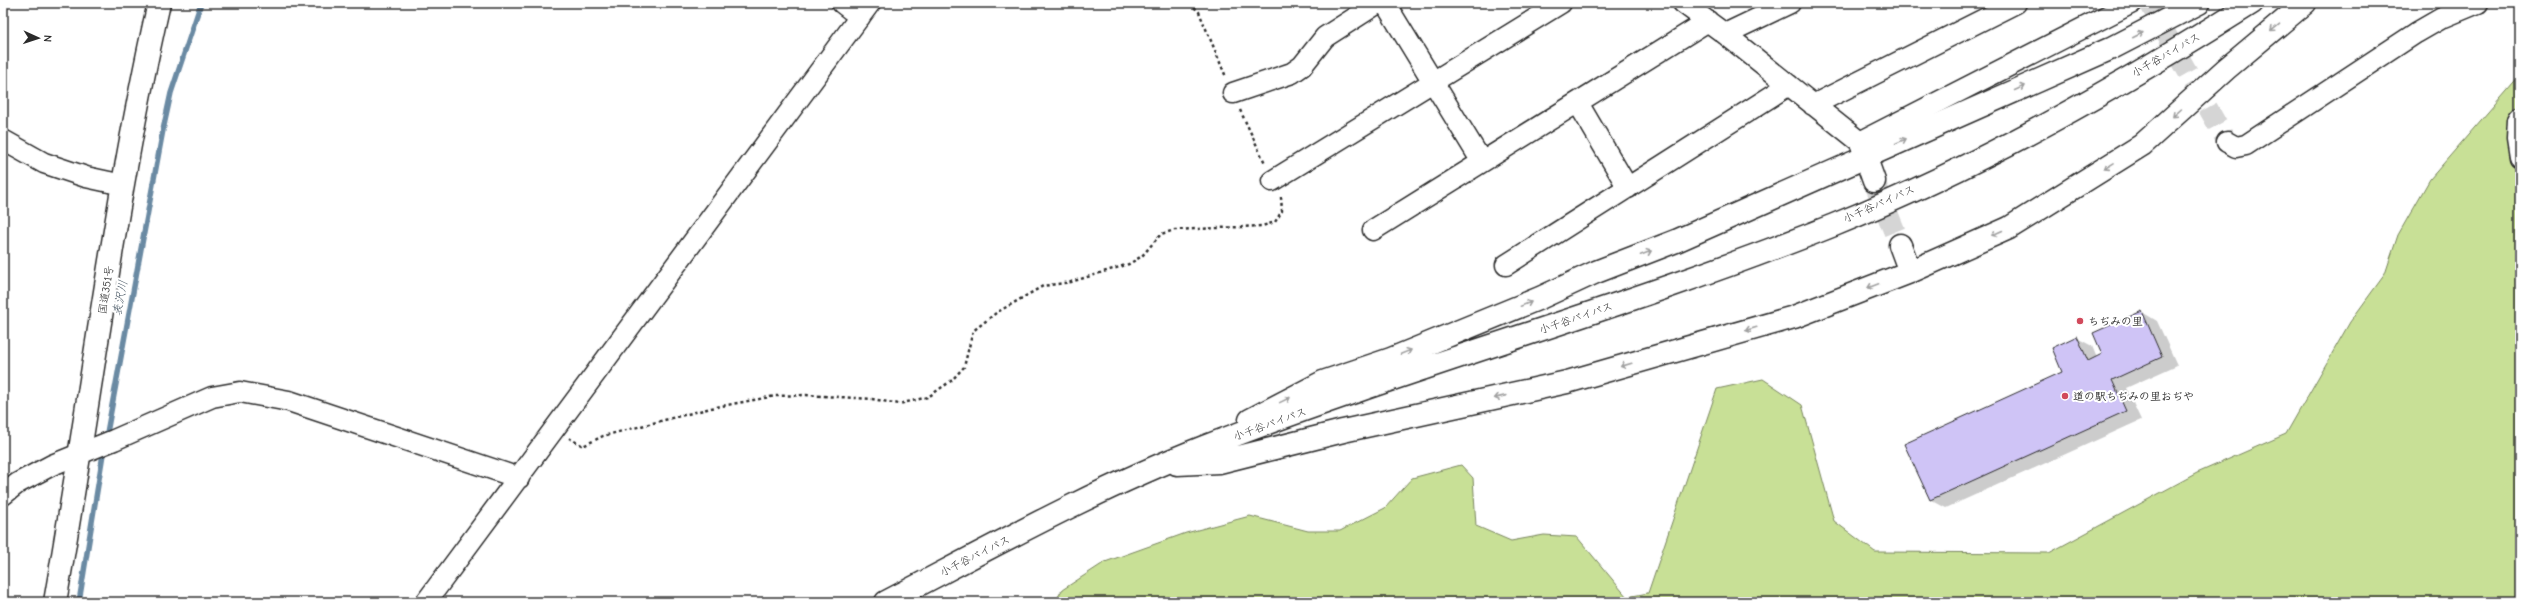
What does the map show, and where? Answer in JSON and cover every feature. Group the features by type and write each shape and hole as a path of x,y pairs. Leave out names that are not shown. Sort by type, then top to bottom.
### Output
{"highway":[{"name":"国道351号","path":"55,602 98,447 123,185 159,3"},
{"path":"1202,448 1280,403 1323,382 1390,358 1540,298 1596,272 1676,241 1862,149 2112,48 2199,3"},
{"name":"小千谷バイパス","path":"886,602 1060,512 1202,448 1368,388 1696,278 1837,224 1939,178 2053,120 2252,3"},
{"path":"1165,464 1219,462 1343,431 1567,382 1794,317 1910,272 2009,228 2142,145 2226,69 2305,3"},
{"path":"1862,149 1874,181"},
{"path":"1900,245 1910,272"}],"street":[{"path":"426,602 865,10 842,3"},
{"path":"1233,93 1292,73 1302,66 1325,37 1378,3"},
{"path":"1385,3 1482,162"},
{"path":"1272,181 1561,3"},
{"path":"1683,3 1725,34 1813,104 1862,149 2132,3"},
{"path":"1725,34 1790,3"},
{"path":"1813,104 2016,3"},
{"path":"2227,142 2236,147 2246,145 2416,33 2442,18 2478,3"},
{"path":"1373,230 1708,22"},
{"path":"1506,265 1789,85"},
{"path":"1578,103 1628,188"},
{"path":"2520,117 2518,120 2517,138 2520,157"},
{"path":"3,140 44,163 86,177 123,185"},
{"path":"3,495 39,472 212,397 240,392 289,401 519,478"}],"path":[{"path":"557,426 572,441 583,446 604,436 711,408 775,396 813,395 872,399 899,404 928,397 951,381 964,366 973,331 996,313 1043,286 1071,282 1129,264 1142,256 1161,234 1175,230 1262,226 1275,222 1282,211 1283,201 1272,181 1199,12 1190,3"}],"green space":[{"path":"2520,75 2520,602 1055,602 1062,590 1105,562 1186,533 1250,516 1308,531 1340,531 1385,508 1412,478 1461,465 1473,478 1476,526 1511,541 1544,535 1577,537 1627,597 1648,593 1717,389 1763,379 1802,405 1834,521 1875,552 2049,553 2197,473 2286,434 2350,322 2385,274 2398,235 2430,179"}],"building":[{"name":"道の駅ちぢみの里おぢや","path":"2142,311 2162,357 2112,380 2126,411 1930,500 1904,444 2062,372 2052,348 2077,336 2088,361 2102,354 2093,333"}],"waterway":[{"name":"表沢川","path":"106,438 171,93 201,3"},
{"name":"表沢川","path":"79,602 104,448"}],"tunnel":[{"path":"2149,3 2227,142"},
{"path":"1874,181 1900,245"}],"place":[{"name":"ちぢみの里","path":"2080,321"},
{"name":"道の駅ちぢみの里おぢや","path":"2065,396"}]}
